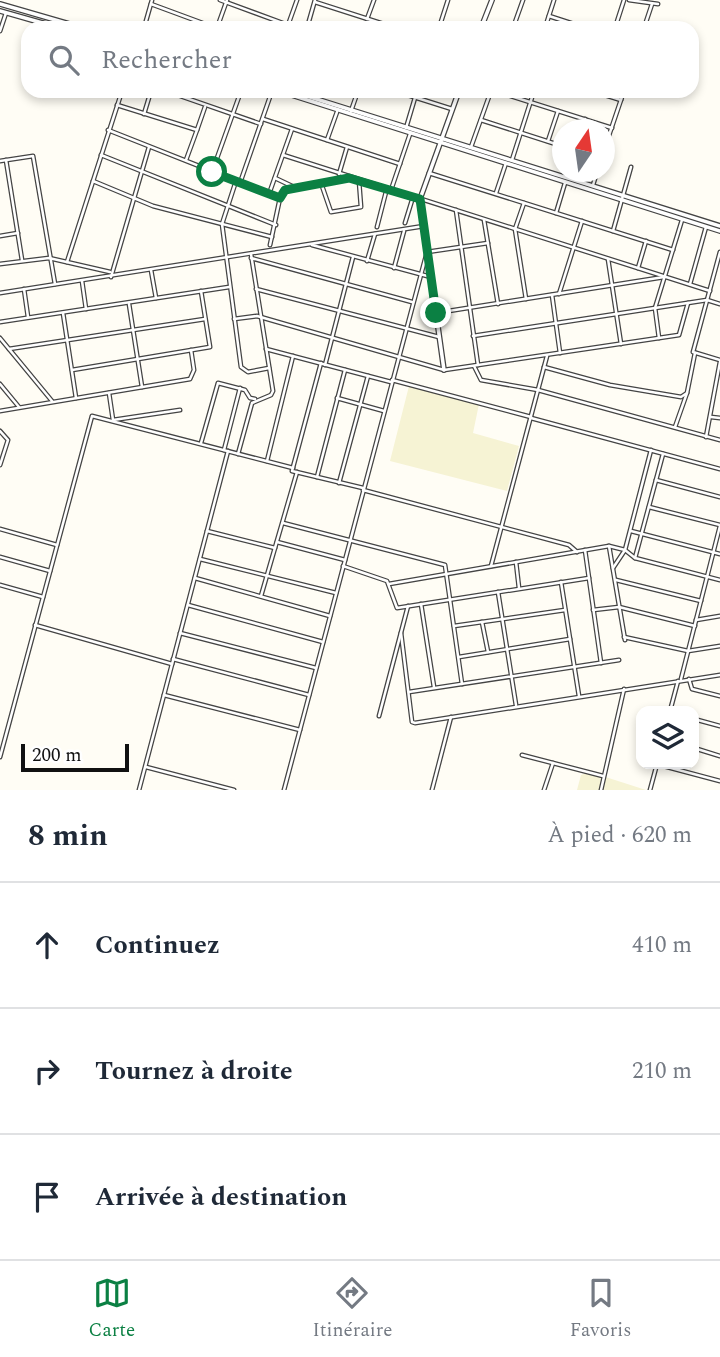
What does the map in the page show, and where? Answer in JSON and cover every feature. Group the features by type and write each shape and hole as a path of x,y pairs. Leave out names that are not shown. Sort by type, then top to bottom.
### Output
{"street":[{"path":"8,6 10,0"},
{"path":"220,0 276,21"},
{"path":"290,21 297,0"},
{"path":"367,19 374,0"},
{"path":"441,21 448,0"},
{"path":"484,21 492,0"},
{"path":"516,21 523,0"},
{"path":"547,21 554,0"},
{"path":"618,21 627,0 657,5"},
{"path":"219,21 226,1"},
{"path":"309,21 315,1 371,21"},
{"path":"146,21 152,2 199,21"},
{"path":"0,4 59,21"},
{"path":"646,21 652,4"},
{"path":"0,11 35,21"},
{"path":"0,31 6,13"},
{"path":"549,16 564,21"},
{"path":"68,262 120,98"},
{"path":"144,114 149,98"},
{"path":"189,98 261,124"},
{"path":"212,172 239,98"},
{"path":"269,368 248,372 241,367 222,224 270,98"},
{"path":"301,98 410,134 471,147 593,186 706,227 720,228"},
{"path":"312,98 552,178"},
{"path":"351,111 356,98"},
{"path":"406,128 415,98"},
{"path":"418,98 452,109"},
{"path":"444,370 420,199 456,98"},
{"path":"471,147 490,98"},
{"path":"517,98 585,119"},
{"path":"512,160 532,98"},
{"path":"615,98 621,100 615,119"},
{"path":"117,105 197,130"},
{"path":"186,161 206,105"},
{"path":"327,140 337,111"},
{"path":"548,141 558,111"},
{"path":"263,119 400,164"},
{"path":"481,120 552,142"},
{"path":"270,194 292,129"},
{"path":"108,130 280,198"},
{"path":"391,190 410,134"},
{"path":"111,275 149,147"},
{"path":"338,174 347,147"},
{"path":"101,155 275,225"},
{"path":"283,155 710,291"},
{"path":"0,161 33,156 55,284"},
{"path":"6,160 22,260"},
{"path":"495,194 506,163"},
{"path":"613,231 631,167"},
{"path":"429,173 673,250"},
{"path":"275,178 297,188"},
{"path":"270,245 283,192 349,178"},
{"path":"93,181 134,198 272,237"},
{"path":"321,183 331,212 361,206 359,181"},
{"path":"556,213 565,182 720,228"},
{"path":"593,186 594,182"},
{"path":"377,227 387,188"},
{"path":"405,223 413,197"},
{"path":"524,203 516,229 526,299"},
{"path":"456,210 476,365 481,380 538,390 720,440"},
{"path":"659,338 655,308 682,218"},
{"path":"484,219 498,304"},
{"path":"559,294 582,221"},
{"path":"0,293 251,256 424,226"},
{"path":"690,285 706,227"},
{"path":"394,268 405,229"},
{"path":"0,236 18,233"},
{"path":"367,261 375,234"},
{"path":"638,268 646,241"},
{"path":"427,252 488,243"},
{"path":"312,245 431,277"},
{"path":"284,790 427,252"},
{"path":"675,427 687,393 720,252"},
{"path":"251,256 412,302"},
{"path":"201,444 219,383 240,388 250,398 271,396 251,256"},
{"path":"353,257 292,471 569,545 577,552"},
{"path":"0,264 49,258 111,275"},
{"path":"608,259 621,344"},
{"path":"151,270 156,298"},
{"path":"436,313 664,277"},
{"path":"82,281 86,309"},
{"path":"0,322 229,287"},
{"path":"24,289 28,318"},
{"path":"256,289 439,337"},
{"path":"72,370 210,347 201,291"},
{"path":"552,295 560,353"},
{"path":"473,336 708,300 720,304"},
{"path":"129,302 142,387"},
{"path":"234,319 260,317 444,370 679,335 688,303"},
{"path":"63,313 76,398"},
{"path":"9,349 205,318"},
{"path":"0,338 52,401"},
{"path":"265,349 720,469"},
{"path":"0,411 190,379 194,370 191,350"},
{"path":"695,353 720,361 706,437"},
{"path":"491,566 547,355"},
{"path":"267,461 293,356"},
{"path":"544,367 610,385 681,397 687,393"},
{"path":"317,477 345,370"},
{"path":"339,482 368,376"},
{"path":"0,384 19,407"},
{"path":"139,790 200,559 240,388"},
{"path":"109,392 113,420 180,410"},
{"path":"337,398 384,411"},
{"path":"238,454 255,399"},
{"path":"0,757 92,416 293,468"},
{"path":"711,417 720,418"},
{"path":"0,431 8,440 0,465"},
{"path":"613,568 625,550 651,450"},
{"path":"635,558 663,454"},
{"path":"261,596 297,472"},
{"path":"656,480 720,497"},
{"path":"649,507 720,526 672,706"},
{"path":"283,523 445,565 462,684"},
{"path":"0,529 57,545"},
{"path":"207,531 275,548"},
{"path":"631,531 720,554"},
{"path":"277,542 345,560"},
{"path":"609,546 624,638 688,651 720,646"},
{"path":"343,566 390,584 609,546 625,550 635,558 720,580"},
{"path":"585,550 601,663"},
{"path":"0,557 50,571"},
{"path":"200,559 336,593"},
{"path":"516,562 519,589"},
{"path":"195,578 330,616"},
{"path":"390,584 395,605 408,606 589,578"},
{"path":"615,580 701,601"},
{"path":"561,582 579,696"},
{"path":"0,585 43,597"},
{"path":"498,592 516,705"},
{"path":"421,604 435,688"},
{"path":"188,605 323,642"},
{"path":"379,716 408,606"},
{"path":"593,610 619,607 695,626"},
{"path":"454,627 565,610"},
{"path":"696,620 720,616"},
{"path":"482,622 488,652"},
{"path":"35,625 309,695"},
{"path":"180,633 316,668"},
{"path":"401,633 412,722 720,675"},
{"path":"458,657 570,639"},
{"path":"409,692 620,660"},
{"path":"689,679 692,690 720,696"},
{"path":"601,790 625,689"},
{"path":"164,695 300,730"},
{"path":"432,790 451,717"},
{"path":"699,720 720,726"},
{"path":"699,750 720,756"},
{"path":"522,755 604,776"},
{"path":"544,790 553,763"},
{"path":"145,767 234,790"},
{"path":"650,790 656,769"},
{"path":"676,769 720,781"}],"shaded area":[{"path":"409,386 479,404 473,433 519,446 507,491 390,461"},
{"path":"590,772 646,790 577,790 581,775"}],"route":[{"path":"212,172 280,198 285,190 349,178 420,199 436,313"}]}
